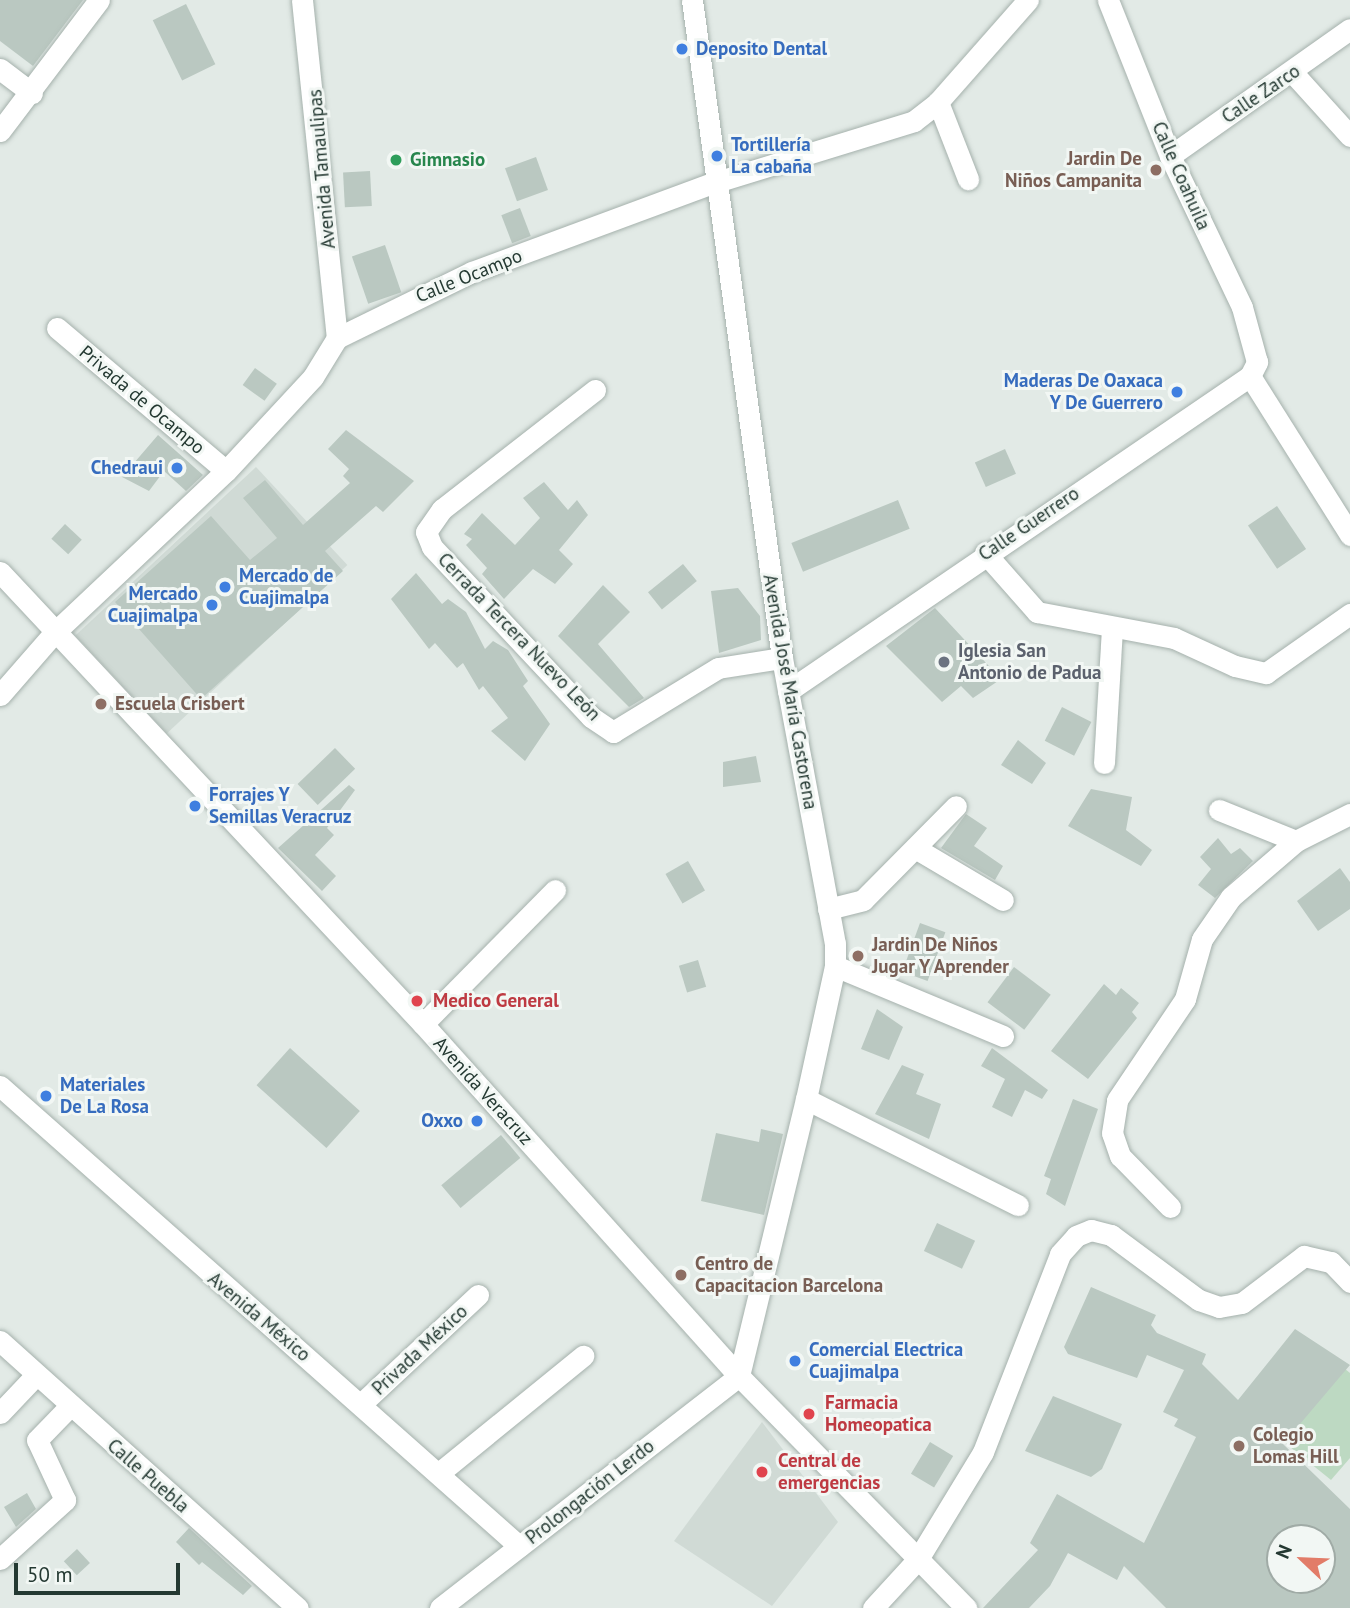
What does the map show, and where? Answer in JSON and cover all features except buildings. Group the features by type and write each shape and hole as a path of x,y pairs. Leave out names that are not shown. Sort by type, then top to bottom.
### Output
{"street":[{"path":"0,131 32,93 99,0"},
{"name":"Avenida Tamaulipas","path":"302,0 337,338"},
{"name":"Avenida José María Castorena","path":"692,0 713,183 782,658 828,909 835,966 739,1376"},
{"name":"Calle Ocampo","path":"337,338 472,272 713,183 890,131 938,102 1028,0"},
{"name":"Calle Coahuila","path":"1108,0 1170,156 1242,307 1257,351 1250,376"},
{"name":"Calle Zarco","path":"1170,156 1293,73 1350,29"},
{"path":"0,69 32,93"},
{"path":"1293,73 1350,136"},
{"path":"938,102 968,178"},
{"name":"Privada de Ocampo","path":"57,328 226,471"},
{"path":"0,695 54,633 226,471 313,376 337,338"},
{"path":"1250,376 1350,535"},
{"name":"Calle Guerrero","path":"788,691 985,553 1250,376"},
{"name":"Cerrada Tercera Nuevo León","path":"594,390 442,509 426,532 432,547 591,717 613,732 718,668 782,658"},
{"path":"985,553 1037,612 1112,629 1174,638 1235,666 1266,673 1350,614"},
{"name":"Avenida Veracruz","path":"0,572 54,633 423,1024 739,1376 966,1608"},
{"path":"1104,762 1112,629"},
{"path":"828,909 863,900 956,806"},
{"path":"1219,810 1296,841"},
{"path":"1170,1207 1120,1156 1112,1133 1117,1100 1185,999 1210,928 1231,897 1296,841 1350,814"},
{"path":"915,848 1003,901"},
{"path":"423,1024 555,890"},
{"path":"835,966 1003,1036"},
{"name":"Avenida México","path":"0,1086 161,1234 361,1404 519,1546"},
{"path":"806,1099 1018,1205"},
{"path":"873,1608 918,1559 983,1452 1060,1254 1076,1236 1091,1230 1111,1235 1199,1300 1219,1307 1242,1303 1304,1256 1331,1262 1350,1282"},
{"name":"Privada México","path":"361,1404 478,1295"},
{"name":"Calle Puebla","path":"0,1341 35,1376 289,1605"},
{"path":"439,1473 583,1356"},
{"path":"0,1413 35,1376"},
{"name":"Prolongación Lerdo","path":"440,1608 739,1376"},
{"path":"0,1559 65,1500 37,1440 70,1406"}],"shaded area":[{"name":"Mercado de Cuajimalpa","path":"256,467 347,565 167,733 75,635"},
{"name":"Central de emergencias","path":"762,1422 838,1522 772,1606 674,1541"}],"green space":[{"path":"1339,1364 1350,1373 1350,1458 1331,1480 1279,1438"}],"place":[{"name":"Deposito Dental","path":"682,49"},
{"name":"Tortillería La cabaña","path":"717,156"},
{"name":"Gimnasio","path":"396,160"},
{"name":"Jardin De Niños Campanita","path":"1156,170"},
{"name":"Maderas De Oaxaca Y De Guerrero","path":"1177,392"},
{"name":"Chedraui","path":"177,468"},
{"name":"Mercado de Cuajimalpa","path":"225,587"},
{"name":"Mercado Cuajimalpa","path":"212,605"},
{"name":"Iglesia San Antonio de Padua","path":"944,662"},
{"name":"Escuela Crisbert","path":"101,704"},
{"name":"Forrajes Y Semillas Veracruz","path":"195,806"},
{"name":"Jardin De Niños Jugar Y Aprender","path":"858,956"},
{"name":"Medico General","path":"417,1001"},
{"name":"Materiales De La Rosa","path":"46,1096"},
{"name":"Oxxo","path":"477,1121"},
{"name":"Centro de Capacitacion Barcelona","path":"681,1275"},
{"name":"Comercial Electrica Cuajimalpa","path":"795,1361"},
{"name":"Farmacia Homeopatica","path":"809,1414"},
{"name":"Colegio Lomas Hill","path":"1239,1446"},
{"name":"Central de emergencias","path":"762,1472"}]}
